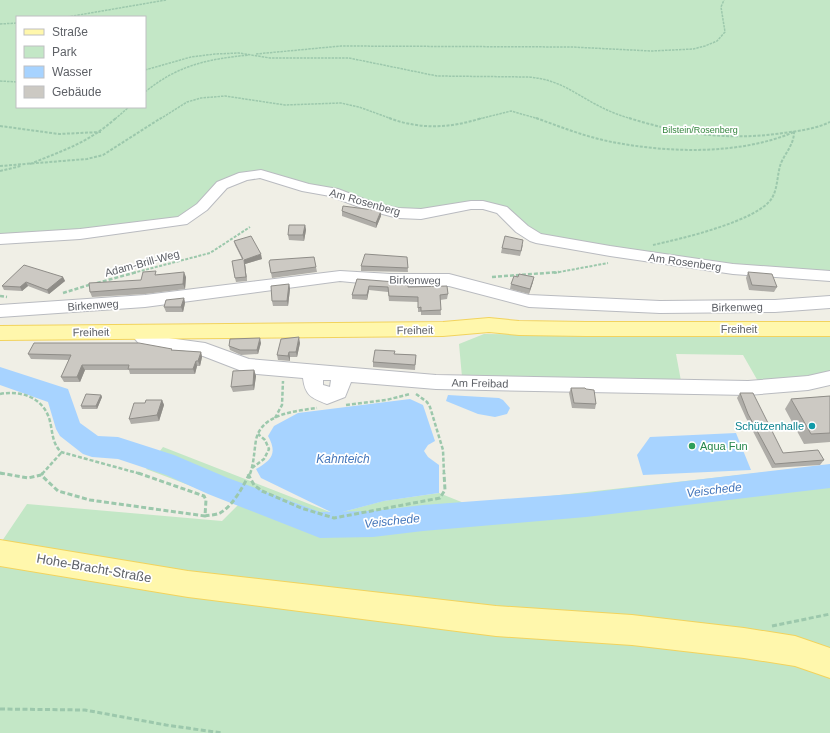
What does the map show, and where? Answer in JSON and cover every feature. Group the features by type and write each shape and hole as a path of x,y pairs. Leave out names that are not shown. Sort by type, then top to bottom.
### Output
{"main road":[{"name":"Freiheit","path":"0,333 443,329 489,325 519,328 586,329 830,329"},
{"name":"Hohe-Bracht-Straße","path":"0,553 188,584 496,621 632,630 744,643 795,651 830,663"}],"street":[{"name":"Am Rosenberg","path":"0,239 80,234 182,221 202,207 222,185 244,176 261,174 307,188 333,192 372,207 398,213 421,214 471,205 483,205 502,210 522,229 536,238 633,255 733,269 830,276"},
{"name":"Birkenweg","path":"0,311 145,301 340,276 391,280 449,280 529,301 660,307 775,306 830,302"},
{"path":"138,331 149,342 205,350 247,366 283,369"},
{"name":"Am Freibad","path":"283,369 312,372 314,389 327,396 338,392 341,384 341,374 436,382 748,388 808,383 830,378"}],"path":[{"path":"73,16 166,0"},
{"path":"146,91 168,75 194,63 219,57 341,46 572,47 651,51 693,49 717,41 725,32 722,7 724,0"},
{"path":"0,24 16,23"},
{"path":"146,70 192,57 224,53 255,54 264,58 344,58 438,76 507,76 542,78 560,83 606,110 628,118 673,130 716,137 765,136 814,129 830,122"},
{"path":"0,81 16,82"},
{"path":"0,166 87,159 103,155 187,102 212,95 231,95 286,105 340,102 352,104 401,123 423,127 441,127 465,123 511,111 612,142 678,149 708,149 753,145 785,137 794,132"},
{"path":"0,171 26,165 65,151 101,132 128,108"},
{"path":"0,126 59,134 101,132"},
{"path":"488,278 551,274 624,259 650,246 690,236 736,221 766,205 774,195 782,159 792,147 795,138 794,132"},
{"name":"Adam-Brill-Weg","path":"36,308 50,298 72,290 210,253 250,227"},
{"path":"275,418 282,405 283,369"},
{"path":"342,405 386,400 414,393 436,382"},
{"path":"0,394 14,392 21,393 38,401 49,416 54,444 62,452 116,466 204,496 206,500 205,516"},
{"path":"248,474 254,485 262,491 301,508 334,518 440,498 445,490 443,450 430,407 427,402 414,393"},
{"path":"252,468 258,434 263,425 275,418 302,410 321,407"},
{"path":"41,475 58,491 90,500 205,516 225,510 233,501 252,468 264,459 269,449 265,440 258,434"},
{"path":"0,473 28,478 41,475 62,452"},
{"path":"770,628 776,624 830,614"},
{"path":"0,709 84,710 166,725 222,733"}],"green space":[{"name":"Bilstein/Rosenberg","path":"0,0 830,0 830,276 536,238 502,210 483,205 398,213 261,174 222,185 182,221 0,239"},
{"path":"484,334 830,336 830,374 759,383 743,355 676,354 681,381 462,377 459,344"},
{"path":"163,447 335,514 383,501 439,493 469,505 830,465 830,733 0,733 0,544 27,504 222,521 239,504 146,469"}],"water":[{"path":"448,395 499,398 503,400 510,408 507,414 495,417 478,414 446,401"},
{"name":"Kahnteich","path":"410,399 423,405 435,441 428,445 424,451 428,457 439,465 439,493 384,501 335,514 261,478 256,469 266,463 273,452 268,436 274,426 298,413"},
{"name":"Aqua Fun","path":"736,433 751,470 643,475 637,455 650,437"}],"building":[{"path":"343,206 381,211 376,223 342,211"},
{"path":"289,225 305,225 303,235 288,235"},
{"path":"251,236 261,254 244,260 246,277 235,278 232,261 243,259 234,241"},
{"path":"505,236 523,240 521,251 502,248"},
{"path":"365,254 407,257 408,268 361,266"},
{"path":"314,257 316,267 271,273 270,260"},
{"path":"24,265 63,277 47,290 26,282 20,287 2,286"},
{"path":"156,271 155,275 184,272 183,284 90,292 89,283 141,280 143,272"},
{"path":"748,272 772,274 777,287 752,285"},
{"path":"519,274 534,277 530,289 511,284 514,276 518,277"},
{"path":"357,279 408,283 408,287 447,286 448,294 440,295 441,310 421,311 421,307 418,308 418,297 389,296 388,287 369,286 367,295 352,295"},
{"path":"289,284 287,301 272,301 271,286"},
{"path":"184,298 181,307 164,307 166,300"},
{"path":"299,337 296,352 289,352 288,356 277,355 281,339"},
{"path":"260,338 257,350 240,350 229,346 230,339"},
{"path":"34,343 139,343 172,349 171,350 201,352 193,369 128,369 129,365 82,365 77,377 61,377 71,355 28,354"},
{"path":"375,350 395,351 394,354 416,355 415,365 373,362"},
{"path":"254,370 253,385 231,387 233,371"},
{"path":"571,388 585,388 594,390 596,404 574,403"},
{"path":"740,393 753,393 783,453 818,450 824,460 775,464 748,414"},
{"path":"86,394 101,395 96,406 81,406"},
{"path":"830,396 830,433 811,434 791,399"},
{"path":"146,400 162,400 157,415 129,419 134,403 145,403"}],"waterway":[{"name":"Veischede","path":"0,376 59,396 69,429 92,446 118,448 174,466 218,486 320,525 373,524 423,518 586,505 830,476"}],"place":[{"name":"Schützenhalle","path":"812,426"},
{"name":"Aqua Fun","path":"692,446"}]}
